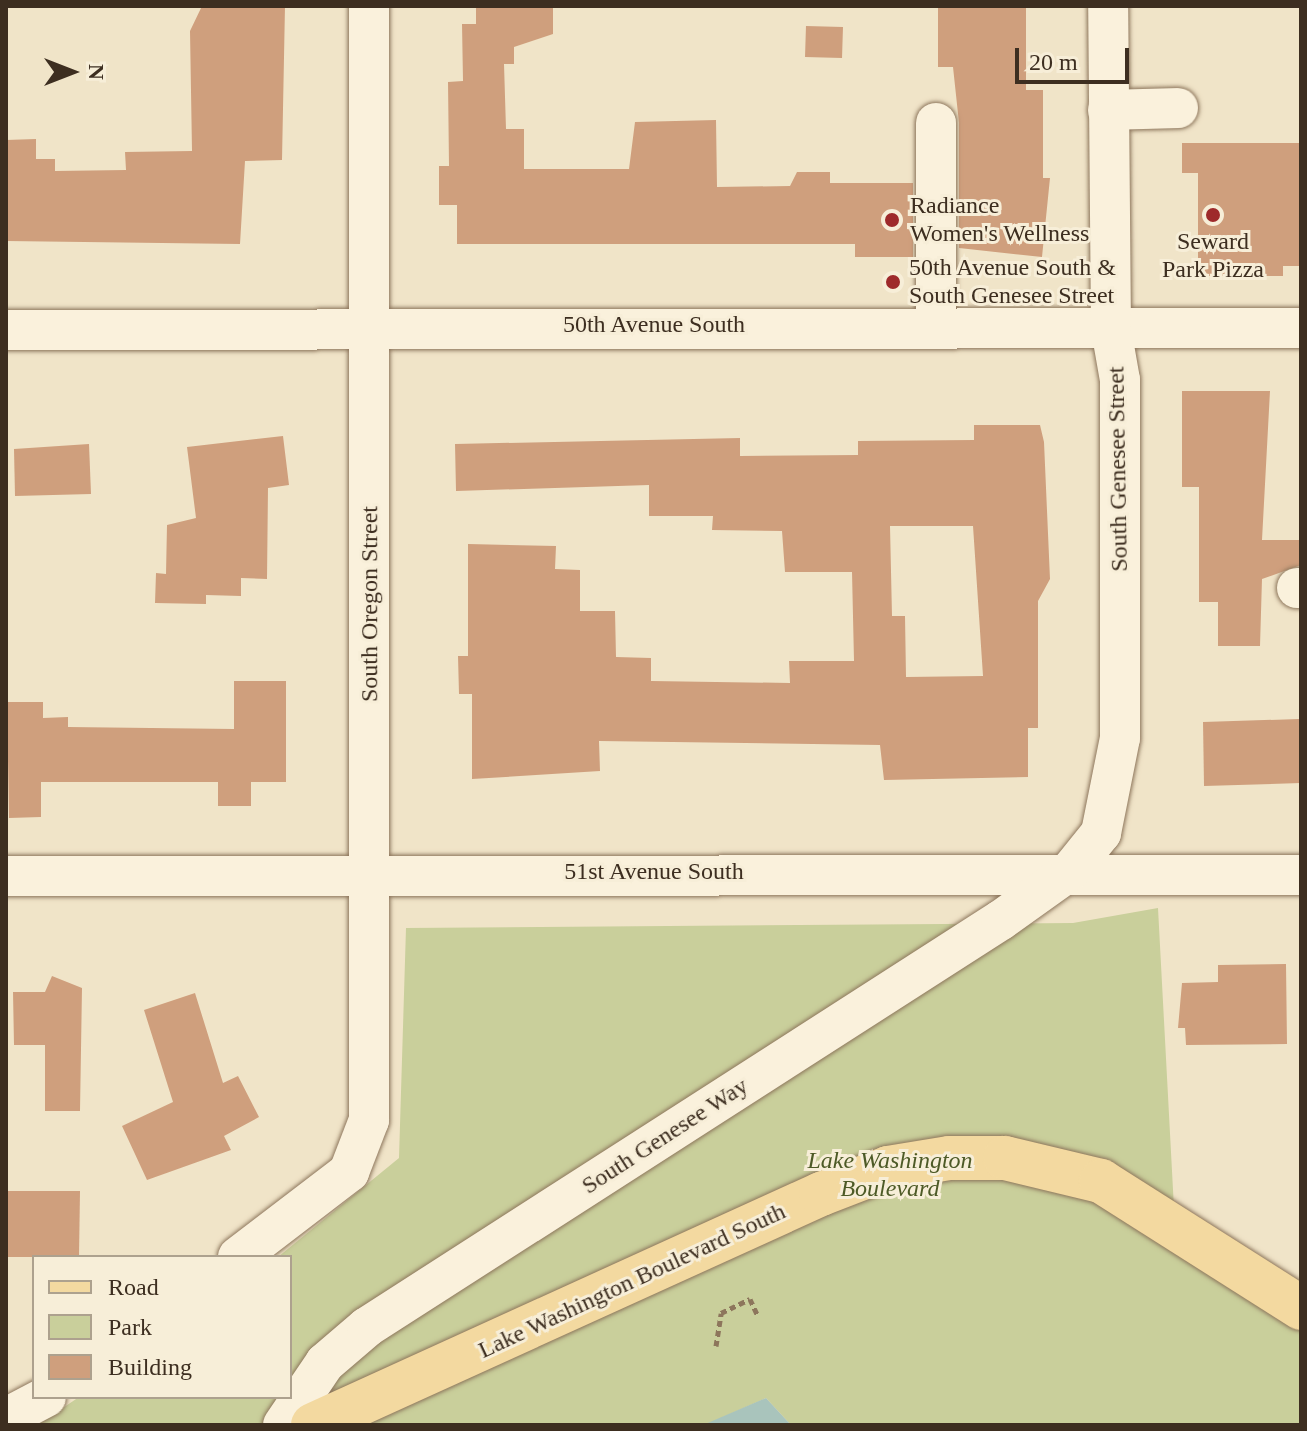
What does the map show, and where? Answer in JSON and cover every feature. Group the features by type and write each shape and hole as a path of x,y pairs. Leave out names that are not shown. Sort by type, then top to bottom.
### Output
{"main road":[{"name":"Lake Washington Boulevard South","path":"313,1425 821,1194 888,1168 949,1158 1005,1158 1101,1181 1301,1308"}],"street":[{"name":"South Oregon Street","path":"241,1255 329,1188 364,1149 369,1120 369,6"},
{"name":"South Genesee Street","path":"1071,870 1101,833 1120,738 1120,380 1111,329 1108,6"},
{"path":"1108,110 1178,108"},
{"path":"936,123 936,324"},
{"name":"50th Avenue South","path":"6,330 936,324 1111,329 1301,328"},
{"name":"51st Avenue South","path":"6,876 1071,870 1301,875"},
{"name":"South Genesee Way","path":"283,1425 325,1363 367,1327 1071,870"},
{"path":"6,1418 42,1399"}],"path":[{"path":"716,1346 721,1313 750,1299 758,1316"}],"green space":[{"name":"Lake Washington Boulevard","path":"1158,908 1176,1246 1301,1325 1301,1425 791,1425 766,1398 705,1425 38,1425 76,1399 292,1399 292,1255 280,1255 399,1158 406,928 1073,923"}],"water":[{"path":"766,1398 791,1425 703,1425"}],"building":[{"path":"202,6 285,6 282,160 245,161 240,244 6,241 6,140 36,139 36,159 55,159 55,171 126,170 125,152 192,151 190,31"},
{"path":"476,6 553,6 553,34 514,47 514,64 504,64 506,129 524,129 524,169 629,169 635,122 716,120 717,187 790,186 797,172 830,172 830,183 913,183 913,257 855,257 855,244 457,244 457,205 439,205 439,166 449,166 448,82 463,81 462,24 476,24"},
{"path":"938,6 1026,6 1026,90 1043,90 1043,178 1050,178 1042,257 959,248 959,123 953,67 938,67"},
{"path":"806,26 843,27 842,58 805,57"},
{"path":"1182,143 1301,143 1301,266 1283,266 1283,276 1198,276 1198,173 1182,173"},
{"path":"1182,391 1270,391 1262,540 1301,540 1301,565 1262,579 1260,646 1218,646 1218,602 1199,602 1199,487 1182,487"},
{"path":"974,425 1040,425 1044,442 1050,579 1038,601 1038,728 1028,728 1028,777 884,780 880,745 599,741 600,771 472,779 472,694 459,694 458,656 468,656 468,544 556,546 555,569 580,570 580,611 615,611 616,657 651,658 651,681 790,683 789,661 854,661 852,572 785,572 782,531 712,530 713,516 649,516 649,485 456,491 455,444 740,438 740,456 858,455 858,441 974,440","holes":["890,526 973,526 983,676 906,677 905,616 892,616"]},
{"path":"283,436 289,485 268,488 267,579 241,578 241,596 206,595 206,604 155,603 156,573 166,574 167,525 196,518 187,447"},
{"path":"89,444 91,494 15,496 14,449"},
{"path":"234,681 286,681 286,782 251,782 251,806 218,806 218,782 41,782 41,817 9,818 7,702 43,702 43,718 68,717 68,727 234,729"},
{"path":"1299,719 1301,783 1204,786 1203,722"},
{"path":"1286,964 1287,1044 1186,1045 1185,1028 1178,1028 1182,983 1218,982 1218,965"},
{"path":"52,976 82,988 80,1111 45,1111 45,1045 14,1045 13,992 45,992"},
{"path":"195,993 223,1083 238,1076 259,1117 224,1136 231,1150 147,1180 122,1126 173,1102 144,1010"},
{"path":"6,1191 80,1191 79,1255 6,1257"}],"place":[{"name":"Seward Park Pizza","path":"1213,215"},
{"name":"Radiance Women's Wellness","path":"892,220"},
{"name":"50th Avenue South & South Genesee Street","path":"893,282"}]}
